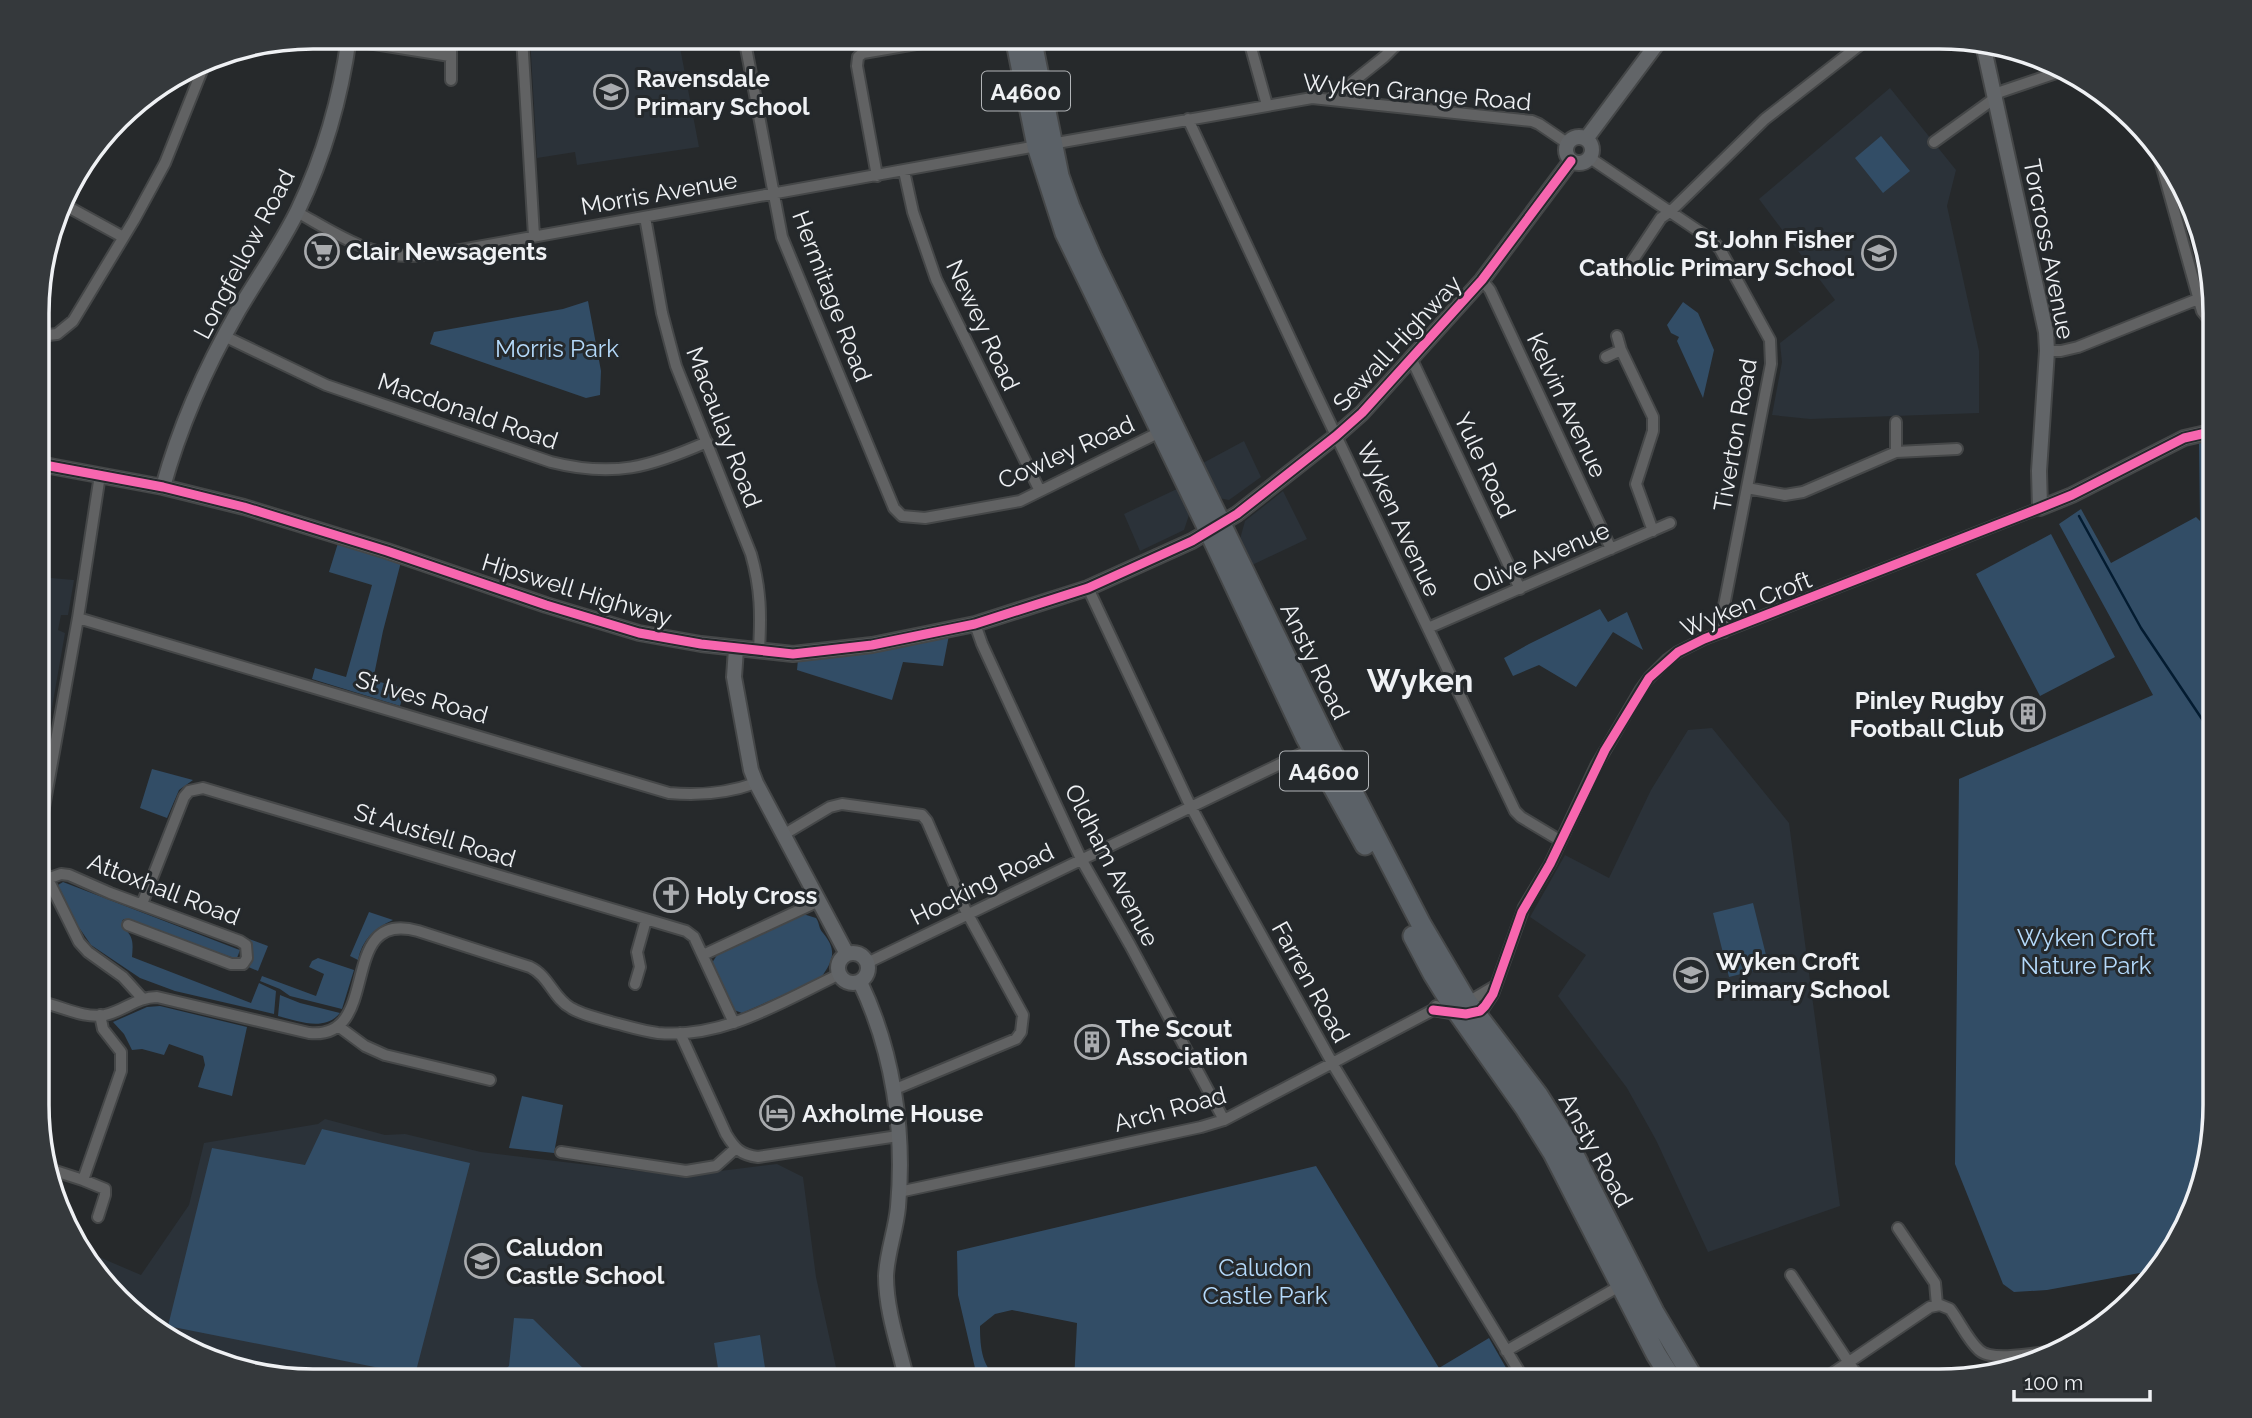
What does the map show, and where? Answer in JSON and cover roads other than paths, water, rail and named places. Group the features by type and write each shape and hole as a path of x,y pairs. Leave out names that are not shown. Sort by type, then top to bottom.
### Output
{"highway":[{"name":"Ansty Road","path":"1018,49 1065,233 1160,432 1216,528"},
{"name":"Ansty Road","path":"1032,49 1044,145 1090,253 1315,748 1421,925 1457,1008 1538,1095 1567,1141 1628,1281 1656,1354 1665,1369"},
{"name":"Ansty Road","path":"1628,1281 1654,1312 1688,1369"}],"street":[{"name":"Longfellow Road","path":"163,487 187,412 224,336 297,212 335,107 347,49"},
{"path":"411,49 450,56"},
{"path":"450,49 451,80"},
{"path":"523,49 534,236"},
{"name":"Hermitage Road","path":"746,49 782,237 894,508 905,516"},
{"path":"877,176 857,66 858,57 863,53 886,49"},
{"path":"1251,49 1267,106"},
{"path":"1330,100 1392,49"},
{"path":"1586,139 1653,49"},
{"path":"1625,272 1661,218 1765,119 1855,49"},
{"name":"Torcross Avenue","path":"1985,53 2046,332 2039,471 2040,508"},
{"path":"49,335 57,334 73,321 124,237 165,163 201,74"},
{"path":"1934,142 2000,92 2052,74"},
{"name":"Wyken Grange Road","path":"1044,145 1306,98 1532,121 1567,143"},
{"name":"Wyken Avenue","path":"1188,119 1516,811 1521,817 1561,841"},
{"path":"1576,138 1586,139 1591,146 1590,158 1582,162 1571,161 1566,153 1567,143 1576,138"},
{"name":"Morris Avenue","path":"297,212 352,244 384,253 410,256 444,253 1044,145"},
{"name":"Tiverton Road","path":"1590,158 1712,240 1720,249 1770,340 1771,364 1723,611 1724,632"},
{"name":"Sewall Highway","path":"1216,528 1254,502 1362,413 1482,280 1571,161"},
{"name":"Newey Road","path":"904,171 913,212 936,279 1040,491"},
{"path":"2164,174 2203,312"},
{"path":"70,209 124,237"},
{"name":"Macaulay Road","path":"645,217 667,335 758,577 761,600 759,650"},
{"name":"Kelvin Avenue","path":"1482,280 1490,290 1611,549"},
{"path":"2047,351 2078,347 2198,299"},
{"name":"Macdonald Road","path":"224,336 326,385 574,468 636,468 671,458 707,442"},
{"path":"1617,336 1653,417 1653,431 1636,484 1653,531"},
{"path":"1606,357 1621,350"},
{"name":"Yule Road","path":"1412,360 1520,589"},
{"path":"1896,422 1896,452"},
{"name":"Cowley Road","path":"905,516 925,517 1009,504 1160,432"},
{"name":"Wyken Croft","path":"1457,1008 1485,1006 1493,994 1522,912 1550,864 1596,766 1649,678 1678,652 2072,495 2184,438 2203,434"},
{"path":"1747,488 1785,495 1803,492 1896,452 1957,449"},
{"name":"Hipswell Highway","path":"49,466 163,487 277,516 610,625 667,639 736,649 793,653 862,647 975,624 1088,588 1216,528"},
{"path":"49,779 100,475"},
{"name":"Olive Avenue","path":"1427,628 1670,523"},
{"name":"Farren Road","path":"1088,588 1191,807 1332,1063 1517,1369"},
{"name":"St Ives Road","path":"78,618 669,793 728,791 756,783"},
{"name":"Oldham Avenue","path":"975,624 1081,859 1224,1120"},
{"path":"736,649 734,677 751,770 847,954"},
{"name":"Hocking Road","path":"867,962 1315,748"},
{"name":"St Austell Road","path":"142,904 184,797 189,791 203,788 690,932 734,1023"},
{"path":"783,835 830,807 842,804 922,816 967,914 1023,1015 1021,1032 1016,1039 893,1090"},
{"name":"Attoxhall Road","path":"49,878 69,875 240,941 246,945 247,958 243,964 231,964 128,925"},
{"name":"Attoxhall Road","path":"49,883 83,947 123,976 142,999"},
{"path":"703,955 818,901"},
{"path":"635,984 640,967 637,952 646,920"},
{"path":"49,1005 79,1014 100,1016 142,999 163,998 309,1033 324,1032 338,1026 346,1018 371,944 384,931 399,927 533,969 545,978 565,1004 577,1011 644,1031 708,1031 734,1023 840,974"},
{"path":"847,954 858,954 867,962 866,975 860,982 849,982 840,974 841,961 847,954"},
{"path":"860,982 883,1041 893,1090 898,1136 899,1192 886,1276 903,1369"},
{"name":"Arch Road","path":"899,1192 1163,1136 1224,1120 1332,1063 1457,1008"},
{"path":"83,1180 122,1063 120,1048 107,1034 100,1016"},
{"path":"338,1026 365,1046 385,1055 490,1080"},
{"path":"680,1033 734,1149 744,1155 758,1157 898,1136"},
{"path":"561,1152 686,1171 716,1166 734,1149"},
{"path":"58,1172 105,1189 98,1217"},
{"path":"1898,1228 1935,1283 1937,1305"},
{"path":"1791,1275 1853,1369"},
{"path":"1506,1351 1628,1281"},
{"path":"1839,1369 1930,1307 1937,1305 1950,1309 1978,1349 1985,1354 2018,1357"}],"waterway":[{"path":"2079,516 2141,628 2203,721"}],"place":[{"name":"Ravensdale Primary School","path":"611,92"},
{"name":"Clair Newsagents","path":"322,251"},
{"name":"St John Fisher Catholic Primary School","path":"1879,253"},
{"name":"Pinley Rugby Football Club","path":"2028,714"},
{"name":"Holy Cross","path":"671,895"},
{"name":"Wyken Croft Primary School","path":"1691,975"},
{"name":"The Scout Association","path":"1092,1042"},
{"name":"Axholme House","path":"777,1113"},
{"name":"Caludon Castle School","path":"482,1261"}],"district":[{"name":"Wyken","path":"1420,680"}],"park label":[{"name":"Morris Park","path":"557,348"},
{"name":"Wyken Croft Nature Park","path":"2086,951"},
{"name":"Caludon Castle Park","path":"1265,1281"}]}
